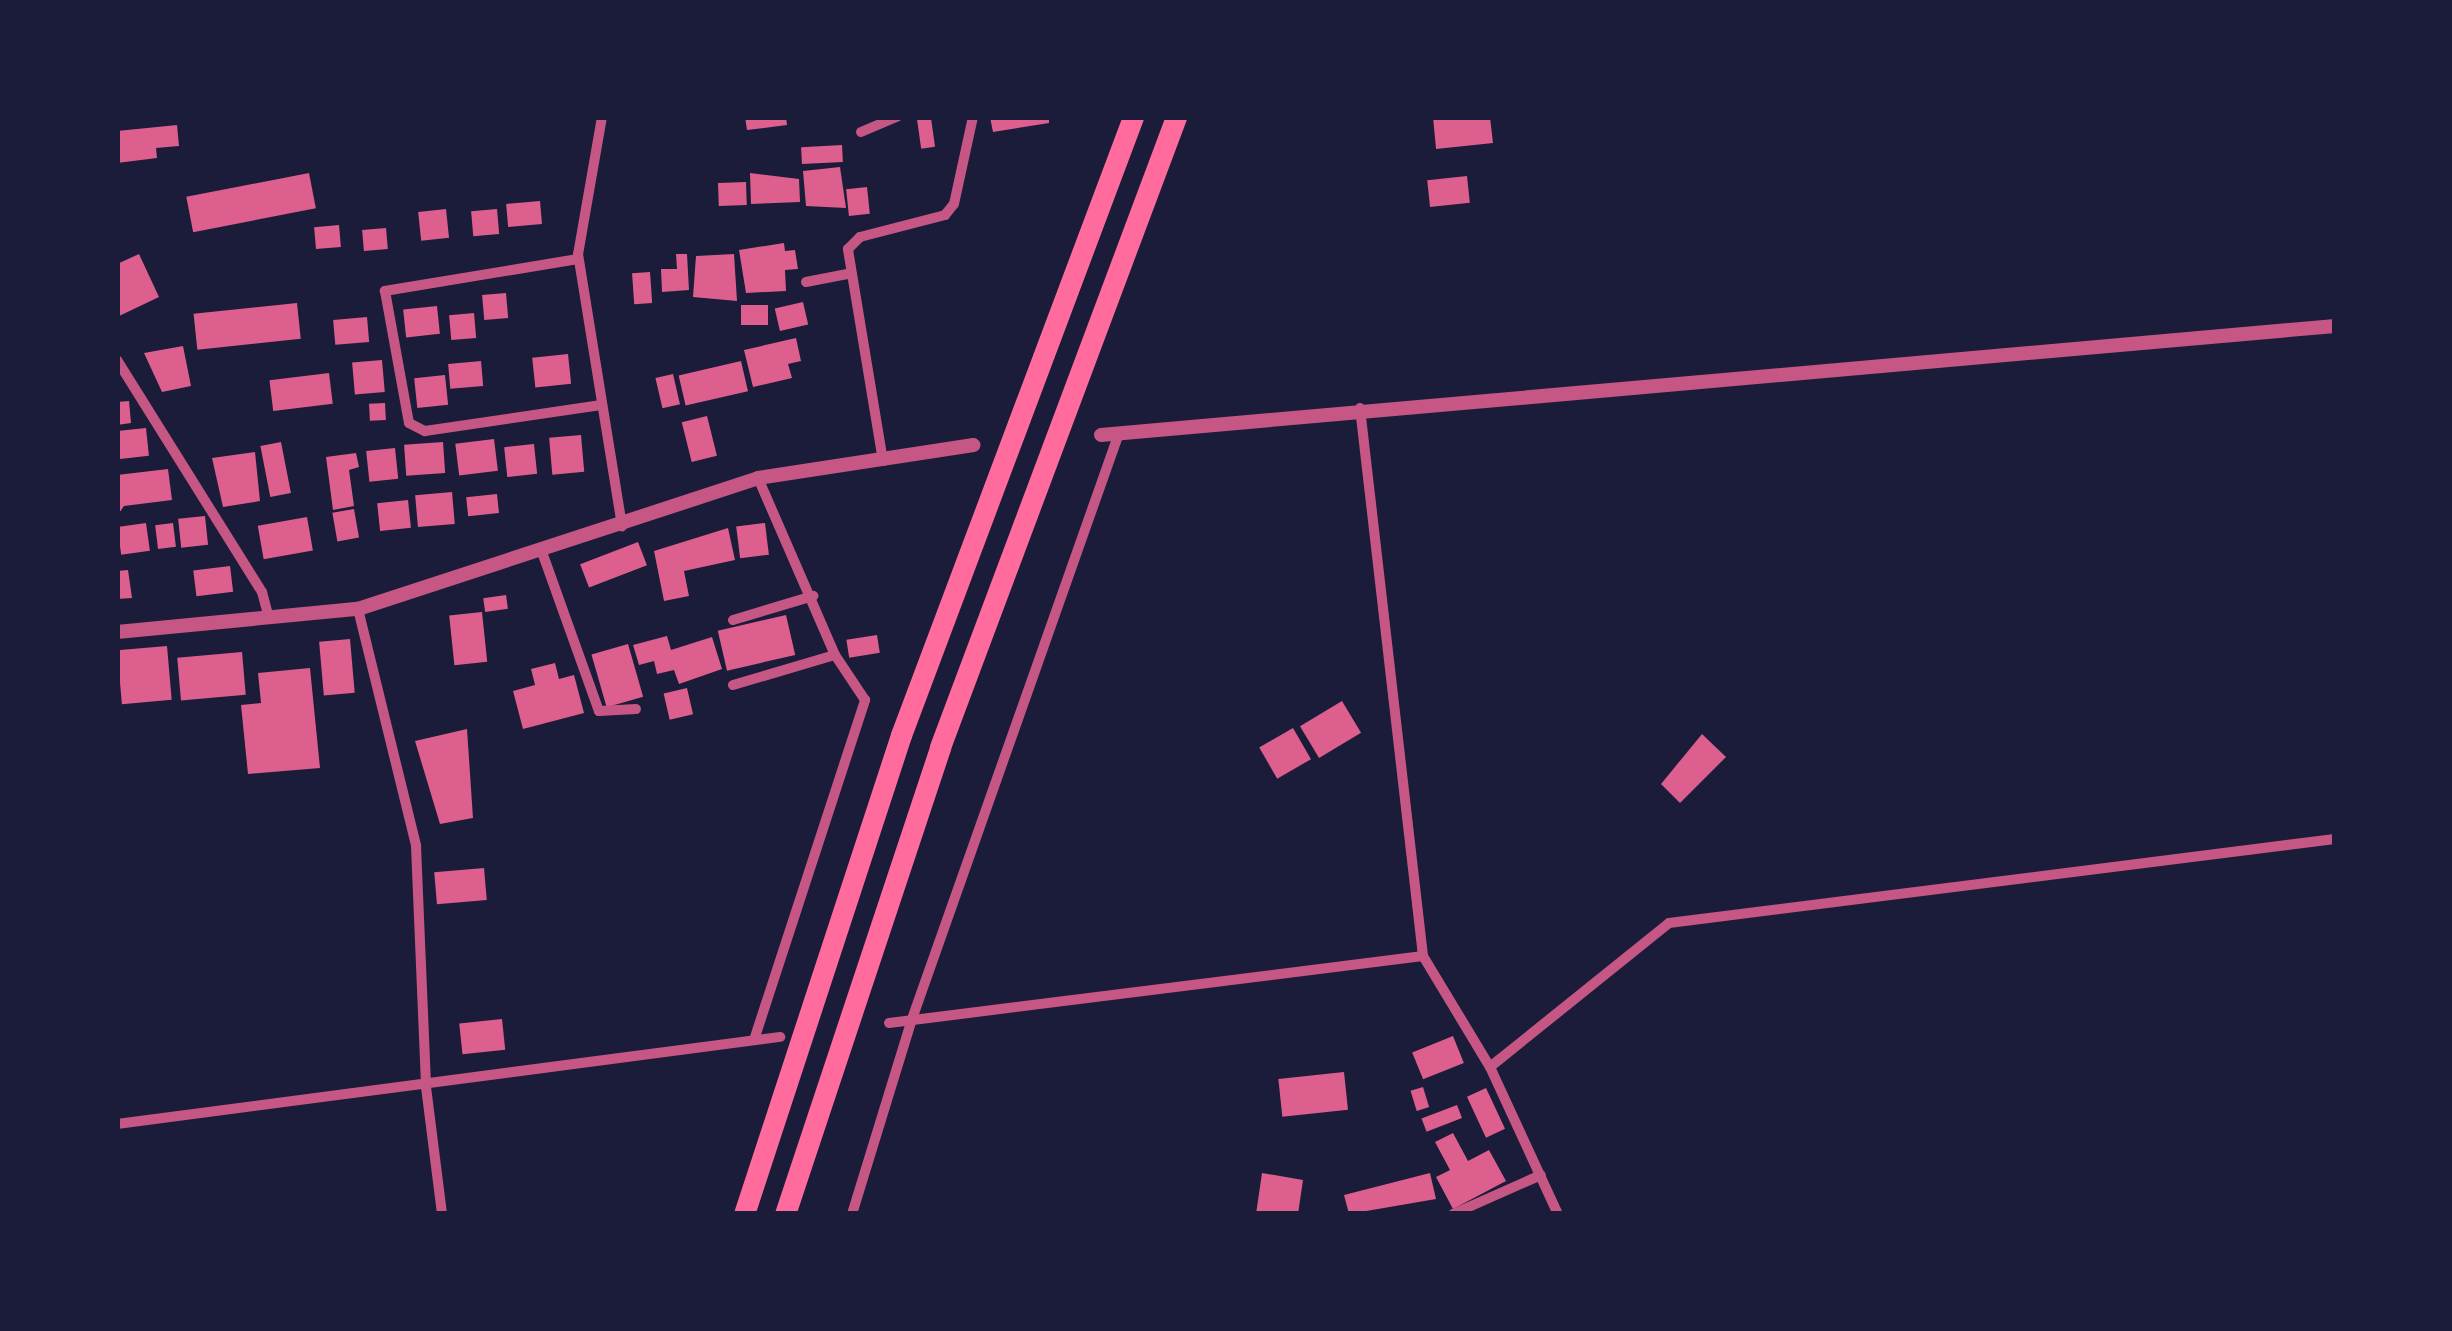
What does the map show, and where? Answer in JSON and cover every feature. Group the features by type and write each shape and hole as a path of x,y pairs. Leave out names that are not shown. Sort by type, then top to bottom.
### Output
{"highway":[{"path":"744,1214 901,735 1133,117"},
{"path":"785,1214 947,725 1176,117"}],"street":[{"path":"602,117 578,259 622,526"},
{"path":"861,132 897,117"},
{"path":"883,460 847,274 853,242 927,224 954,204 973,117"},
{"path":"578,259 385,291 409,424 425,431 602,405"},
{"path":"806,282 847,274"},
{"path":"1101,435 1360,408 2335,326"},
{"path":"117,360 242,557 268,615"},
{"path":"1360,408 1423,956 1490,1067 1558,1214"},
{"path":"852,1214 912,1019 1119,433"},
{"path":"117,632 358,609 542,553 758,478 973,445"},
{"path":"754,1040 865,700 835,656 813,596 758,478"},
{"path":"542,553 599,711 636,709"},
{"path":"733,620 813,596"},
{"path":"358,609 416,846 426,1087 442,1214"},
{"path":"733,685 835,656"},
{"path":"1490,1067 1670,923 2335,839"},
{"path":"889,1023 1423,956"},
{"path":"117,1124 426,1087 779,1036"},
{"path":"1453,1214 1541,1175"}],"building":[{"path":"745,117 786,117 787,125 747,130"},
{"path":"990,117 1049,117 1049,123 993,132"},
{"path":"1433,117 1490,117 1493,143 1436,149"},
{"path":"931,118 935,147 921,149 917,120"},
{"path":"177,125 179,146 156,148 157,158 117,163 117,131"},
{"path":"842,145 843,162 802,164 801,147"},
{"path":"840,167 846,208 806,206 803,171"},
{"path":"309,173 316,208 193,232 186,197"},
{"path":"750,173 799,179 800,202 751,204"},
{"path":"1467,176 1470,203 1430,207 1427,180"},
{"path":"746,182 747,205 719,206 718,183"},
{"path":"867,187 870,214 849,216 846,189"},
{"path":"540,201 542,224 508,227 506,204"},
{"path":"446,209 449,238 421,241 418,212"},
{"path":"497,209 499,234 473,236 471,211"},
{"path":"339,225 341,247 316,249 314,227"},
{"path":"386,228 388,249 364,251 362,230"},
{"path":"784,243 785,251 795,250 798,269 785,270 786,291 746,293 739,250"},
{"path":"139,254 159,297 117,317 117,264"},
{"path":"676,254 687,254 689,290 662,292 661,269 677,269"},
{"path":"734,254 737,301 693,297 696,256"},
{"path":"650,272 652,303 634,304 632,273"},
{"path":"506,293 508,318 484,320 482,295"},
{"path":"803,302 808,324 780,331 775,309"},
{"path":"297,303 301,339 197,350 194,314"},
{"path":"741,305 768,305 768,325 741,325"},
{"path":"437,306 440,334 406,337 403,310"},
{"path":"474,313 476,338 451,340 449,315"},
{"path":"367,317 369,342 335,345 333,320"},
{"path":"796,338 801,361 788,364 792,378 753,387 744,350"},
{"path":"183,346 191,386 162,392 144,353"},
{"path":"568,354 571,384 535,388 532,358"},
{"path":"382,360 385,392 355,394 352,363"},
{"path":"481,361 483,386 450,389 448,364"},
{"path":"741,361 748,391 686,406 679,375"},
{"path":"329,373 333,404 273,411 269,380"},
{"path":"673,374 680,404 662,408 655,378"},
{"path":"445,375 448,405 417,408 414,378"},
{"path":"129,401 131,423 117,425 117,402"},
{"path":"385,403 386,420 370,421 369,404"},
{"path":"707,416 717,456 692,462 682,422"},
{"path":"146,428 149,456 120,459 117,431"},
{"path":"581,435 584,472 552,475 549,438"},
{"path":"494,439 498,471 459,476 455,444"},
{"path":"281,442 291,493 270,497 260,446"},
{"path":"443,442 445,473 406,476 404,445"},
{"path":"534,444 537,474 507,477 504,447"},
{"path":"395,448 398,479 369,482 366,451"},
{"path":"255,452 260,501 223,507 212,458"},
{"path":"356,453 359,467 349,470 354,506 333,510 326,457"},
{"path":"168,469 172,500 124,506 117,516 117,475"},
{"path":"452,492 455,524 418,527 415,495"},
{"path":"497,494 499,513 468,516 466,497"},
{"path":"408,500 411,528 380,531 377,503"},
{"path":"354,509 359,538 337,541 332,513"},
{"path":"205,516 208,545 181,548 178,519"},
{"path":"307,517 313,550 264,559 258,526"},
{"path":"146,523 150,551 121,555 117,527"},
{"path":"173,523 176,547 158,549 155,525"},
{"path":"765,523 769,555 740,558 736,527"},
{"path":"728,528 735,560 684,571 689,596 664,601 654,551"},
{"path":"638,542 647,565 589,588 580,564"},
{"path":"230,566 233,592 196,596 193,571"},
{"path":"128,570 132,598 117,599 117,571"},
{"path":"506,595 508,609 485,612 483,598"},
{"path":"482,612 487,662 454,665 449,615"},
{"path":"786,615 795,655 727,671 718,631"},
{"path":"877,635 880,653 849,658 846,640"},
{"path":"667,636 671,650 712,637 722,669 679,684 674,670 657,674 654,661 639,665 633,645"},
{"path":"350,639 355,693 324,695 319,642"},
{"path":"628,644 643,697 607,707 591,654"},
{"path":"167,646 172,700 122,704 117,650"},
{"path":"242,652 246,695 181,701 177,658"},
{"path":"555,663 559,679 574,675 584,713 523,729 513,691 535,685 531,669"},
{"path":"310,668 320,768 248,774 241,705 261,703 258,673"},
{"path":"687,688 693,714 670,720 664,693"},
{"path":"1342,701 1361,733 1319,758 1300,726"},
{"path":"1293,728 1311,759 1277,779 1259,748"},
{"path":"467,729 473,818 440,824 415,741"},
{"path":"1702,734 1726,757 1680,803 1661,784"},
{"path":"484,868 487,900 437,904 434,872"},
{"path":"502,1019 505,1050 462,1054 459,1023"},
{"path":"1453,1036 1464,1063 1423,1079 1412,1052"},
{"path":"1344,1072 1348,1110 1282,1117 1278,1079"},
{"path":"1423,1087 1429,1107 1417,1111 1411,1091"},
{"path":"1486,1088 1505,1129 1486,1138 1467,1097"},
{"path":"1457,1105 1462,1118 1427,1132 1422,1119"},
{"path":"1453,1133 1468,1161 1489,1150 1506,1181 1453,1209 1436,1177 1450,1170 1435,1142"},
{"path":"1262,1173 1303,1180 1298,1214 1256,1214"},
{"path":"1430,1173 1436,1199 1349,1214 1344,1195"}]}
